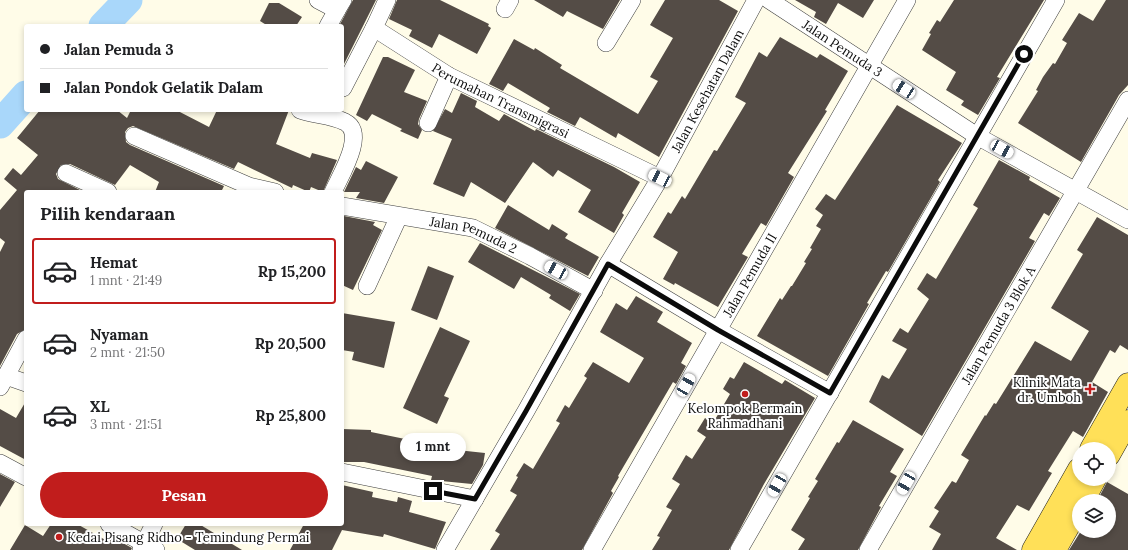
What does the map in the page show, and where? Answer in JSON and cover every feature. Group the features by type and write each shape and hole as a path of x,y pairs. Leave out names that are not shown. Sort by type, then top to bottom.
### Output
{"main road":[{"path":"1095,442 1128,384"},
{"path":"1116,442 1128,421"},
{"path":"1033,550 1072,481"},
{"path":"1061,548 1072,524"}],"street":[{"path":"318,0 340,5 329,24"},
{"path":"344,86 387,0"},
{"path":"606,44 632,0"},
{"name":"Jalan Kesehatan Dalam","path":"445,550 594,292 608,264 660,178 756,0"},
{"name":"Jalan Pemuda 3","path":"769,0 976,136 1128,220"},
{"name":"Jalan Pemuda II","path":"592,550 907,0"},
{"path":"739,550 976,136 1056,0"},
{"name":"Perumahan Transmigrasi","path":"374,28 449,76 660,178"},
{"path":"428,123 449,76"},
{"name":"Jalan Pemuda 3 Blok A","path":"868,550 1128,100"},
{"path":"308,112 345,121 351,126 354,132 352,149 334,190"},
{"path":"134,136 248,189"},
{"path":"66,173 104,190"},
{"name":"Jalan Pemuda 2","path":"344,206 473,228 530,256 594,292"},
{"path":"367,286 399,216"},
{"path":"608,264 718,330 830,393"},
{"path":"24,343 3,382 24,383"},
{"path":"0,463 24,476"},
{"path":"344,472 475,499"},
{"path":"112,526 147,548 153,526"}],"building":[{"path":"353,0 376,0 344,64 344,24 340,24"},
{"path":"397,0 440,0 489,24 488,26 491,28 477,54 439,34 432,48 409,36 412,30 389,19"},
{"path":"534,0 620,0 603,29 567,11 563,17"},
{"path":"665,0 719,0 738,11 659,157 618,133 616,138 580,117 575,126 547,112 550,108 508,83 503,91 489,84 514,39 534,50 535,48 562,65 560,68 638,114 658,81 650,77 673,38 650,25"},
{"path":"795,0 874,0 863,18 838,3 826,24 814,17 816,12"},
{"path":"954,0 1044,0 997,77 1000,78 978,115 961,105 964,101 946,90 956,72 922,50 931,34 929,33 937,20 940,22"},
{"path":"1106,0 1128,0 1128,85 1119,95 1081,162 1018,123 1038,91 1036,90 1043,77 1053,63 1055,64 1067,43 1062,40 1079,13 1093,21"},
{"path":"269,3 279,3 302,17 297,24 265,24 260,21"},
{"path":"780,37 817,58 820,54 848,71 825,110 827,111 788,173 794,177 766,226 761,223 742,254 748,257 718,307 675,283 674,285 663,279 678,252 653,237 668,212 671,214 682,196 685,199 714,150 717,151 746,103 735,97 759,52 767,57"},
{"path":"383,57 388,57 415,70 404,92 427,101 419,119 418,124 422,130 418,139 400,131 402,129 372,114 367,121 356,115"},
{"path":"461,93 477,101 475,107 499,121 504,114 535,131 536,129 614,167 640,182 622,213 624,215 614,233 578,212 591,190 558,170 553,177 533,162 505,203 471,182 464,197 433,184 452,139 433,131 445,109 452,113"},
{"path":"897,105 962,143 938,180 940,182 888,272 886,271 867,303 869,304 828,376 757,336 780,298 782,300 806,263 804,262 812,249 810,248 821,229 816,226 823,215 815,209 826,194 835,200"},
{"path":"38,112 120,112 127,118 130,112 180,112 209,127 216,112 288,112 276,144 310,158 312,153 337,160 324,190 318,190 311,187 310,190 304,190 293,185 292,188 238,162 234,169 133,126 128,128 125,132 126,142 130,145 224,186 222,190 156,190 159,182 130,165 115,185 70,164 61,165 56,174 58,179 80,190 24,190 24,330 17,334 0,366 0,252 5,242 0,238 0,210 17,190 4,179 13,168 21,175 38,155 17,138"},
{"path":"999,160 1030,177 1029,180 1060,198 1049,216 1044,213 1029,238 1035,241 922,436 869,402 882,375 889,379 907,349 892,341 900,328 908,333 929,299 917,289 927,273 936,279 978,208 973,205"},
{"path":"366,161 398,177 384,203 356,198 360,192 344,192 356,167 361,170"},
{"path":"508,205 549,230 552,224 568,234 565,238 599,257 588,276 495,228"},
{"path":"344,216 375,222 373,225 382,230 353,290 344,286"},
{"path":"1097,217 1128,235 1128,350 1120,345 1115,353 1110,350 1092,382 1108,392 1083,437 1073,431 1048,471 1052,473 1029,511 1017,505 996,538 1017,550 932,550 941,534 929,527 939,511 934,508 952,481 956,483 969,460 961,455 985,415 986,416 994,403 996,404 1035,341 1071,361 1089,331 1051,308 1083,254 1077,250"},
{"path":"480,243 580,294 570,311 549,298 551,295 521,277 514,289 468,262"},
{"path":"428,266 454,276 437,320 411,310"},
{"path":"636,296 663,312 657,322 692,343 681,363 686,366 676,384 673,382 618,476 619,477 611,491 613,493 582,550 490,550 500,534 495,531 517,495 510,491 518,477 516,476 524,463 533,469 560,423 556,421 565,405 569,408 587,378 584,376 593,362 629,383 644,358 600,332 616,303 627,310"},
{"path":"344,313 395,322 384,368 352,360 354,352 344,350"},
{"path":"440,327 470,341 444,396 449,398 437,424 403,408"},
{"path":"744,362 782,384 785,380 815,398 764,484 729,550 652,550 660,537 657,536 672,510 666,507 680,484 672,479 686,455 692,459 706,437 697,431 705,418 713,423 730,394 723,389 730,377 734,379"},
{"path":"24,404 24,459 0,446 0,409 16,418"},
{"path":"853,420 904,449 890,472 897,476 879,506 881,507 858,550 798,550 805,539 791,530 818,481 815,479 837,442 839,443"},
{"path":"344,429 371,430 371,432 405,439 405,442 438,449 438,445 458,449 457,450 485,453 483,465 472,484 431,480 432,476 364,462 344,462"},
{"path":"0,474 15,482 0,507"},
{"path":"344,485 373,492 372,497 397,502 398,497 412,501 409,512 446,522 435,549 384,534 383,537 342,530 332,550 290,550 303,526 344,526"},
{"path":"1105,486 1114,486 1128,494 1128,550 1069,550 1077,538 1116,538 1116,494 1101,494"},
{"path":"24,526 43,536 50,526 81,526 109,542 112,537 132,548 131,550 10,550"},
{"path":"185,526 202,526 242,550 195,550 177,539"}],"waterway":[{"path":"105,24 128,0"},
{"path":"0,124 24,97"}],"place":[{"name":"Klinik Mata dr. Umboh","path":"1090,389"},
{"name":"Kelompok Bermain Rahmadhani","path":"745,394"},
{"name":"Kedai Pisang Ridho - Temindung Permai","path":"59,537"}],"route":[{"path":"433,491 475,499 594,292 608,264 718,330 830,393 1024,54"}]}
